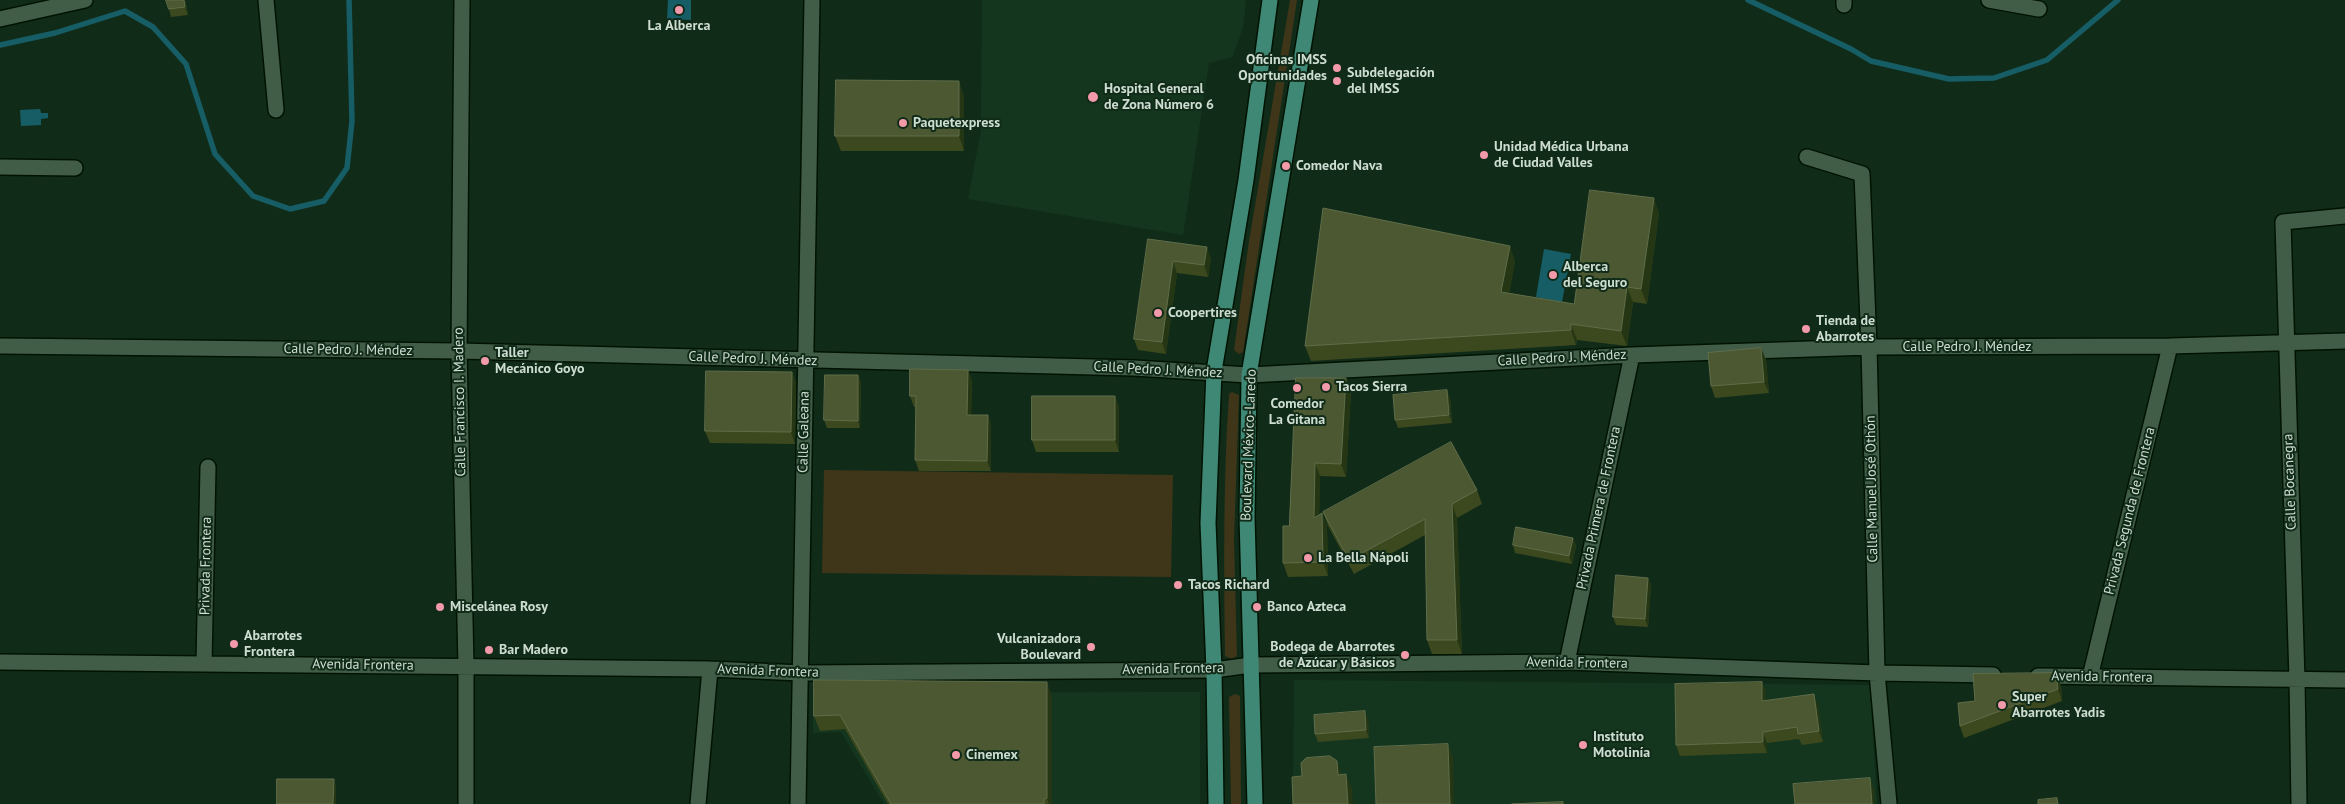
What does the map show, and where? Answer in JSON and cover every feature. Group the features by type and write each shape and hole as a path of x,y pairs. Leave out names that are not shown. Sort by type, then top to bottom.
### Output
{"main road":[{"path":"1216,804 1214,670 1208,523 1214,371 1246,180 1270,0"},
{"name":"Boulevard México-Laredo","path":"1255,804 1247,518 1249,375 1311,0"}],"street":[{"path":"0,20 85,0"},
{"path":"266,0 276,110"},
{"name":"Calle Francisco I. Madero","path":"462,0 459,351 466,666 466,804"},
{"name":"Calle Galeana","path":"798,804 802,673 805,361 812,0"},
{"path":"1989,0 2039,9"},
{"name":"Calle Manuel José Othón","path":"1807,157 1862,174 1869,347 1877,673 1889,804"},
{"path":"0,167 75,168"},
{"name":"Calle Bocanegra","path":"2299,804 2283,222 2345,216"},
{"name":"Calle Pedro J. Méndez","path":"0,346 459,351 1134,368 1214,371 1249,375 1632,355 1869,347 2170,346 2345,341"},
{"name":"Privada Segunda de Frontera","path":"2090,676 2170,346"},
{"name":"Privada Primera de Frontera","path":"1567,662 1632,355"},
{"name":"Privada Frontera","path":"204,664 208,467"},
{"name":"Avenida Frontera","path":"0,662 710,669 802,673 1214,670 1251,665 1567,662 1877,673 2345,680"},
{"path":"698,804 710,669"}],"shaded area":[{"name":"Hospital General de Zona Número 6","path":"982,0 1246,0 1243,28 1232,57 1209,63 1183,235 968,199 981,131"},
{"path":"1290,0 1297,0 1243,352 1239,354 1234,350 1249,241"},
{"path":"1232,392 1239,395 1234,539 1237,656 1232,659 1225,656 1224,558 1227,427 1229,394"},
{"path":"824,470 1173,475 1171,577 822,573"},
{"name":"Instituto Motolinía","path":"1294,680 1870,685 1877,804 1293,804"},
{"path":"1200,692 1200,804 884,804 841,732 813,733 813,693"},
{"path":"1235,694 1240,696 1241,804 1231,804 1229,697"}],"water":[{"name":"La Alberca","path":"668,0 691,0 691,20 667,19"},
{"path":"40,109 41,113 48,113 48,118 41,119 41,125 21,126 20,110"},
{"name":"Alberca del Seguro","path":"1544,249 1571,254 1562,302 1536,297"}],"building":[{"path":"166,0 184,0 185,7 169,9"},
{"name":"Paquetexpress","path":"836,80 959,81 959,136 835,136"},
{"path":"1590,190 1654,198 1641,289 1627,287 1621,331 1571,324 1571,330 1305,346 1323,208 1510,246 1501,292 1574,304"},
{"name":"Coopertires","path":"1148,239 1207,247 1204,265 1173,261 1162,342 1134,339"},
{"path":"1761,348 1764,382 1711,386 1708,353"},
{"path":"910,369 968,370 967,415 988,415 987,461 915,460 916,396 910,396"},
{"path":"706,371 792,372 791,432 705,431"},
{"path":"825,375 858,375 858,421 824,420"},
{"path":"1296,378 1346,378 1341,464 1315,463 1314,518 1322,513 1323,562 1283,563 1283,526 1289,526"},
{"path":"1447,390 1449,415 1395,420 1393,395"},
{"path":"1032,396 1115,396 1115,440 1032,440"},
{"path":"1451,442 1477,490 1452,504 1457,640 1427,640 1425,519 1349,560 1323,512"},
{"path":"1516,527 1573,538 1569,556 1513,545"},
{"path":"1616,575 1648,578 1645,619 1613,617"},
{"path":"2056,673 2058,689 1960,726 1958,703 1975,701 1973,674"},
{"name":"Cinemex","path":"814,680 1047,682 1047,798 1044,799 1044,804 891,804 840,715 814,716"},
{"path":"1762,682 1762,701 1814,694 1819,731 1798,734 1797,727 1763,732 1763,742 1676,745 1675,684"},
{"path":"1365,711 1366,730 1315,734 1314,715"},
{"path":"1448,744 1450,804 1376,804 1374,747"},
{"path":"1330,756 1337,761 1338,775 1346,774 1348,804 1293,804 1292,777 1302,776 1301,763 1306,758"},
{"path":"1870,778 1872,804 1795,804 1793,784"},
{"path":"277,779 334,779 333,804 277,804"},
{"path":"2057,798 2058,804 2038,804 2038,800"},
{"path":"1563,802 1563,804 1512,804"}],"waterway":[{"path":"0,45 55,33 125,11 153,27 186,64 215,154 253,196 290,209 324,201 347,168 352,121 349,0"},
{"path":"1748,0 1851,49 1871,61 1949,79 1994,78 2047,60 2118,0"}],"place":[{"name":"La Alberca","path":"679,10"},
{"name":"Oficinas IMSS Oportunidades","path":"1337,68"},
{"name":"Subdelegación del IMSS","path":"1337,81"},
{"name":"Hospital General de Zona Número 6","path":"1093,97"},
{"name":"Paquetexpress","path":"903,123"},
{"name":"Unidad Médica Urbana de Ciudad Valles","path":"1484,155"},
{"name":"Comedor Nava","path":"1286,166"},
{"name":"Alberca del Seguro","path":"1553,275"},
{"name":"Coopertires","path":"1158,313"},
{"name":"Tienda de Abarrotes","path":"1806,329"},
{"name":"Taller Mecánico Goyo","path":"485,361"},
{"name":"Tacos Sierra","path":"1326,387"},
{"name":"Comedor La Gitana","path":"1297,388"},
{"name":"La Bella Nápoli","path":"1308,558"},
{"name":"Tacos Richard","path":"1178,585"},
{"name":"Miscelánea Rosy","path":"440,607"},
{"name":"Banco Azteca","path":"1257,607"},
{"name":"Abarrotes Frontera","path":"234,644"},
{"name":"Vulcanizadora Boulevard","path":"1091,647"},
{"name":"Bar Madero","path":"489,650"},
{"name":"Bodega de Abarrotes de Azúcar y Básicos","path":"1405,655"},
{"name":"Super Abarrotes Yadis","path":"2002,705"},
{"name":"Instituto Motolinía","path":"1583,745"},
{"name":"Cinemex","path":"956,755"}]}
